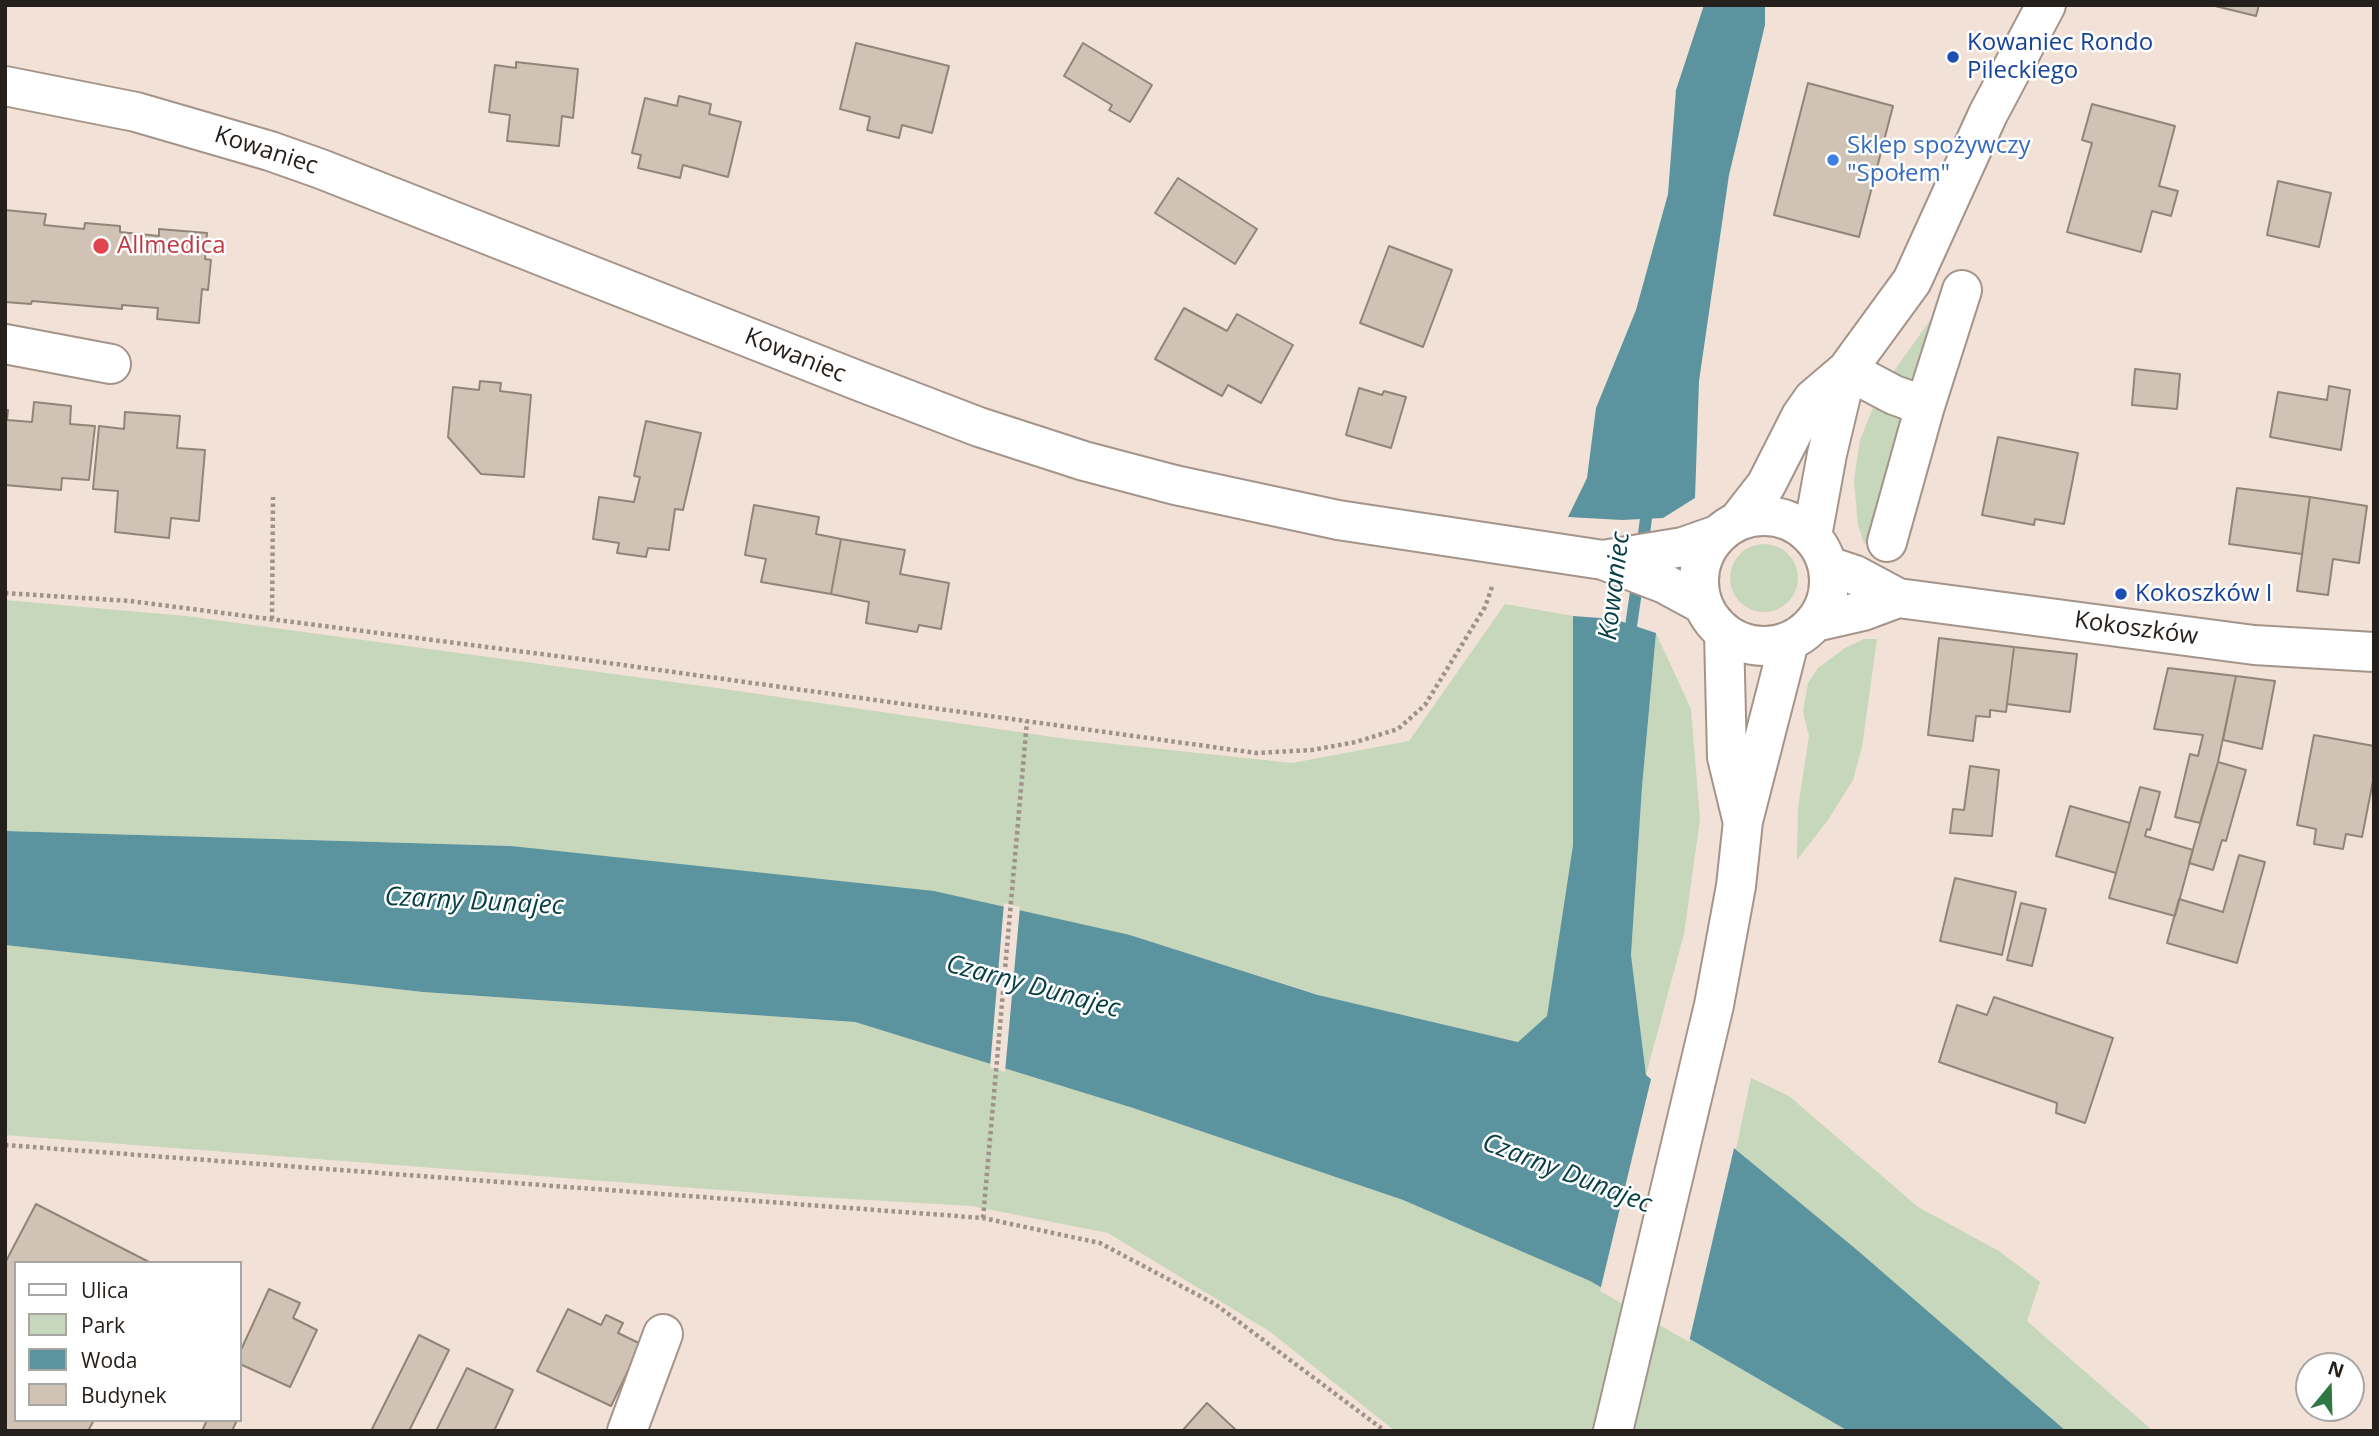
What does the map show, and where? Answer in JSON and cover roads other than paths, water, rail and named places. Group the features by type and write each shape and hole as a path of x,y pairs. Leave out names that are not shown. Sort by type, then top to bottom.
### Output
{"street":[{"path":"1743,821 1727,757 1713,618 1699,579 1704,556 1766,485 1801,416 1813,399 1847,370 1912,281 1988,114 2046,5"},
{"name":"Kowaniec","path":"5,86 136,112 321,169 979,427 1084,461 1175,485 1338,520 1603,560 1665,584 1713,618"},
{"path":"1887,542 1925,405 1962,290"},
{"path":"5,344 111,364"},
{"path":"1847,370 1894,395 1925,405"},
{"path":"1613,1431 1714,1005 1736,886 1743,821 1802,632 1828,596 1830,586 1820,551 1827,454 1847,370"},
{"path":"1728,528 1760,516 1772,516 1794,523 1820,551"},
{"name":"Kowaniec","path":"1603,560 1683,547 1728,528"},
{"name":"Kokoszków","path":"1820,551 1855,575 1898,598 2254,645 2374,652"},
{"name":"Kokoszków","path":"1802,632 1898,598"},
{"path":"1713,618 1734,639 1755,646 1778,645 1802,632"},
{"path":"627,1431 663,1334"}],"water":[{"path":"1704,5 1765,5 1765,25 1729,175 1699,381 1695,498 1663,518 1622,520 1568,517 1587,478 1596,408 1636,310 1668,194 1676,90"},
{"name":"Czarny Dunajec","path":"1573,616 1614,619 1656,633 1631,955 1646,1075 1857,1250 2066,1431 1848,1431 1590,1281 1403,1200 1133,1108 855,1022 423,992 5,945 5,831 511,846 934,891 1130,935 1318,995 1518,1042 1547,1016 1573,845"}],"waterway":[{"name":"Kowaniec","path":"1642,550 1648,502"},
{"name":"Kowaniec","path":"1629,640 1638,578"}],"place":[{"name":"Kowaniec Rondo Pileckiego","path":"1953,57"},
{"name":"Sklep spożywczy \"Społem\"","path":"1833,160"},
{"name":"Allmedica","path":"101,246"},
{"name":"Kokoszków I","path":"2121,594"}]}
